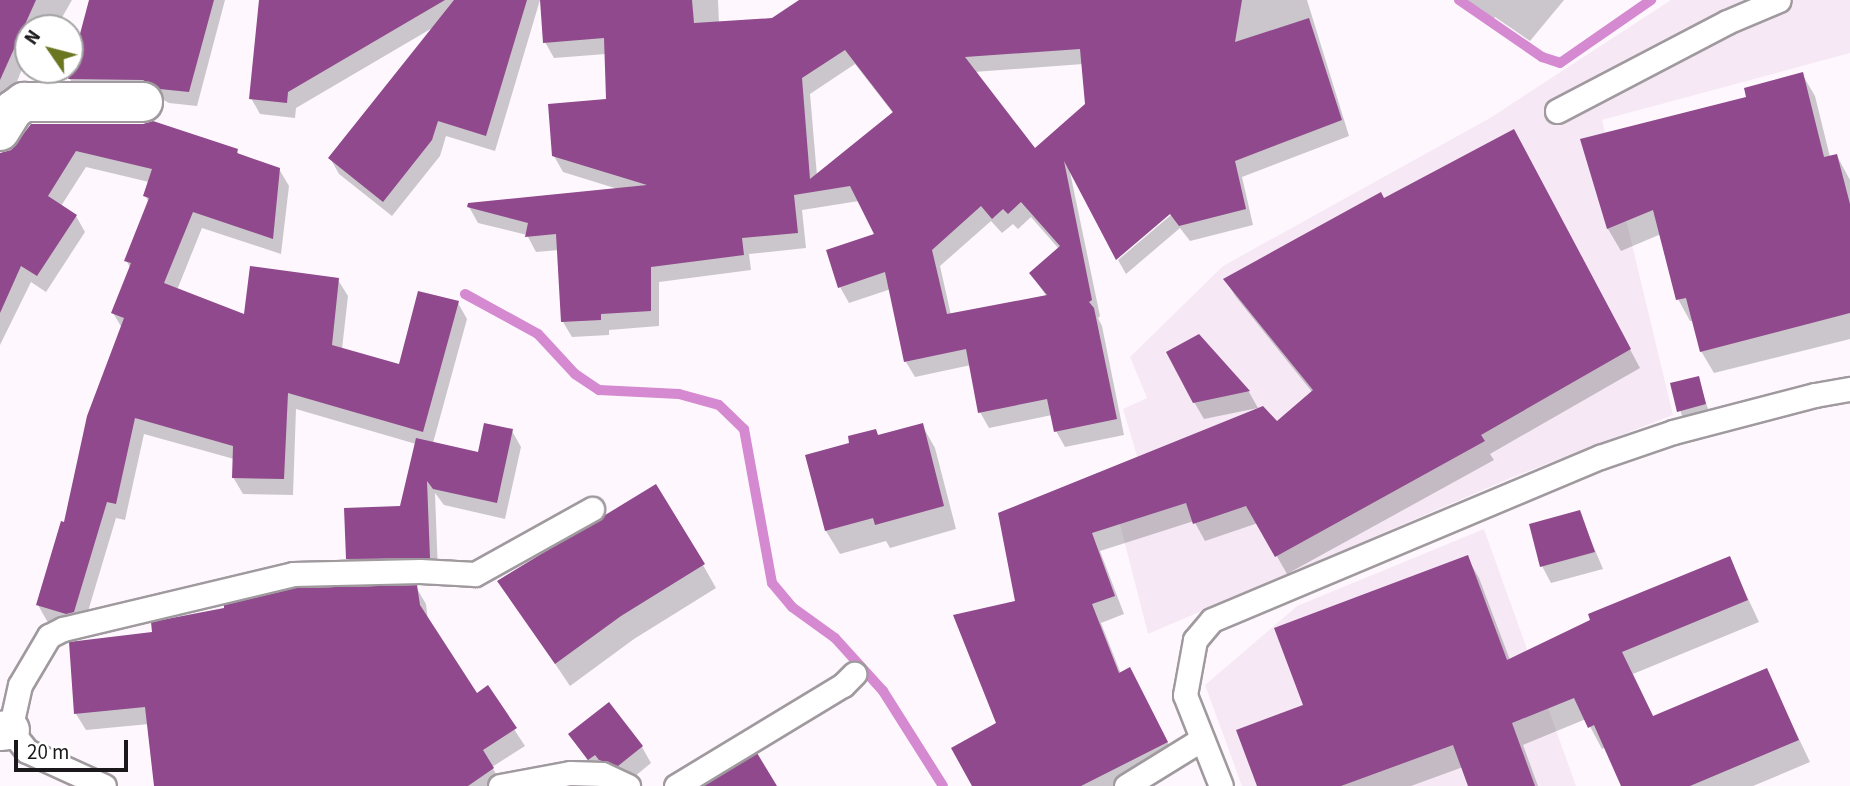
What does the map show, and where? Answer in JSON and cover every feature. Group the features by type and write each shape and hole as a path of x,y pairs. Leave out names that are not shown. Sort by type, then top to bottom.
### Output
{"street":[{"path":"0,131 13,110 24,103 143,102"}],"lane":[{"path":"1557,111 1727,22 1779,0"},
{"path":"1221,786 1185,695 1195,640 1212,620 1600,457 1673,432 1815,395 1850,389"},
{"path":"104,786 27,751 5,730 20,685 49,636 63,629 293,574 475,574 592,509"},
{"path":"676,786 843,685 854,674"},
{"path":"1126,786 1202,739"},
{"path":"500,786 570,773 602,774 628,786"}],"shaded area":[{"path":"1671,0 1850,0 1850,53 1602,120 1673,415 1513,477 1148,634 1120,524 1154,513 1123,409 1147,398 1130,357 1223,266 1490,118"},
{"path":"1484,529 1576,786 1242,786 1205,685 1297,606"}],"building":[{"path":"0,0 36,0 30,14 14,14 14,49 0,80"},
{"path":"89,0 214,0 189,92 160,89 143,80 84,79 84,19"},
{"path":"259,0 445,0 288,92 287,103 249,99"},
{"path":"454,0 527,0 486,136 438,121 432,140 383,202 328,158"},
{"path":"540,0 692,0 694,23 772,18 799,0 1242,0 1235,42 1309,18 1342,120 1235,161 1246,209 1179,226 1170,214 1116,260 1064,161 1092,300 1089,302 1094,308 1117,419 1054,432 1047,399 978,413 966,349 904,362 885,272 838,288 826,250 874,234 850,186 794,195 798,233 742,238 744,255 651,267 651,311 601,314 601,320 561,322 556,234 525,237 528,223 467,207 468,203 647,185 552,156 548,104 606,99 604,38 543,43","holes":["1080,49 1085,104 1035,148 965,57","845,50 893,112 810,179 802,78","1021,202 1060,246 1029,273 1047,295 947,314 932,250 981,206 992,219 1003,209 1008,214"]},
{"path":"1803,72 1824,157 1837,154 1850,204 1850,313 1700,352 1686,298 1676,300 1653,210 1607,229 1580,139 1746,97 1744,88"},
{"path":"153,121 238,149 237,153 280,168 273,239 193,212 164,283 244,314 250,266 339,278 332,345 399,364 418,291 459,301 423,432 288,393 284,479 232,478 233,446 135,418 116,504 107,502 74,612 66,614 36,605 61,521 64,522 87,416 124,318 111,313 131,263 124,261 149,198 143,196 152,169 76,151 48,196 77,215 37,276 21,266 0,313 0,153 11,150 31,124 143,124"},
{"path":"1514,129 1631,349 1481,435 1485,441 1275,557 1246,506 1193,524 1186,503 1092,533 1115,596 1092,604 1119,673 1130,667 1168,742 1081,786 972,786 951,748 996,723 953,615 1015,601 998,513 1263,406 1277,421 1313,390 1223,279 1381,192 1384,198"},
{"path":"1199,334 1250,391 1193,403 1166,352"},
{"path":"1699,376 1706,404 1677,412 1670,383"},
{"path":"484,423 513,429 497,503 433,489 427,481 430,558 346,559 344,508 400,506 416,438 478,452"},
{"path":"923,423 944,506 875,525 873,518 825,531 805,455 849,443 848,436 876,429 878,435"},
{"path":"656,484 705,564 621,616 555,664 497,581"},
{"path":"1580,510 1595,552 1540,567 1529,524"},
{"path":"1468,555 1507,660 1590,620 1588,614 1730,556 1748,600 1622,652 1653,716 1767,668 1799,740 1690,786 1621,786 1594,725 1588,728 1574,698 1512,723 1535,786 1468,786 1453,745 1341,786 1257,786 1236,730 1303,705 1274,628"},
{"path":"417,585 420,605 477,693 488,685 517,728 483,750 494,768 468,786 154,786 145,707 74,714 69,642 152,632 151,622 224,608 224,605 295,588"},
{"path":"609,702 643,746 618,766 599,760 595,755 588,760 568,734"},
{"path":"757,753 777,786 703,786"}],"waterway":[{"path":"1459,0 1542,57 1560,63 1651,0"},
{"path":"465,294 538,334 575,374 599,390 679,394 719,405 744,429 772,583 792,607 835,638 883,691 943,786"}]}
